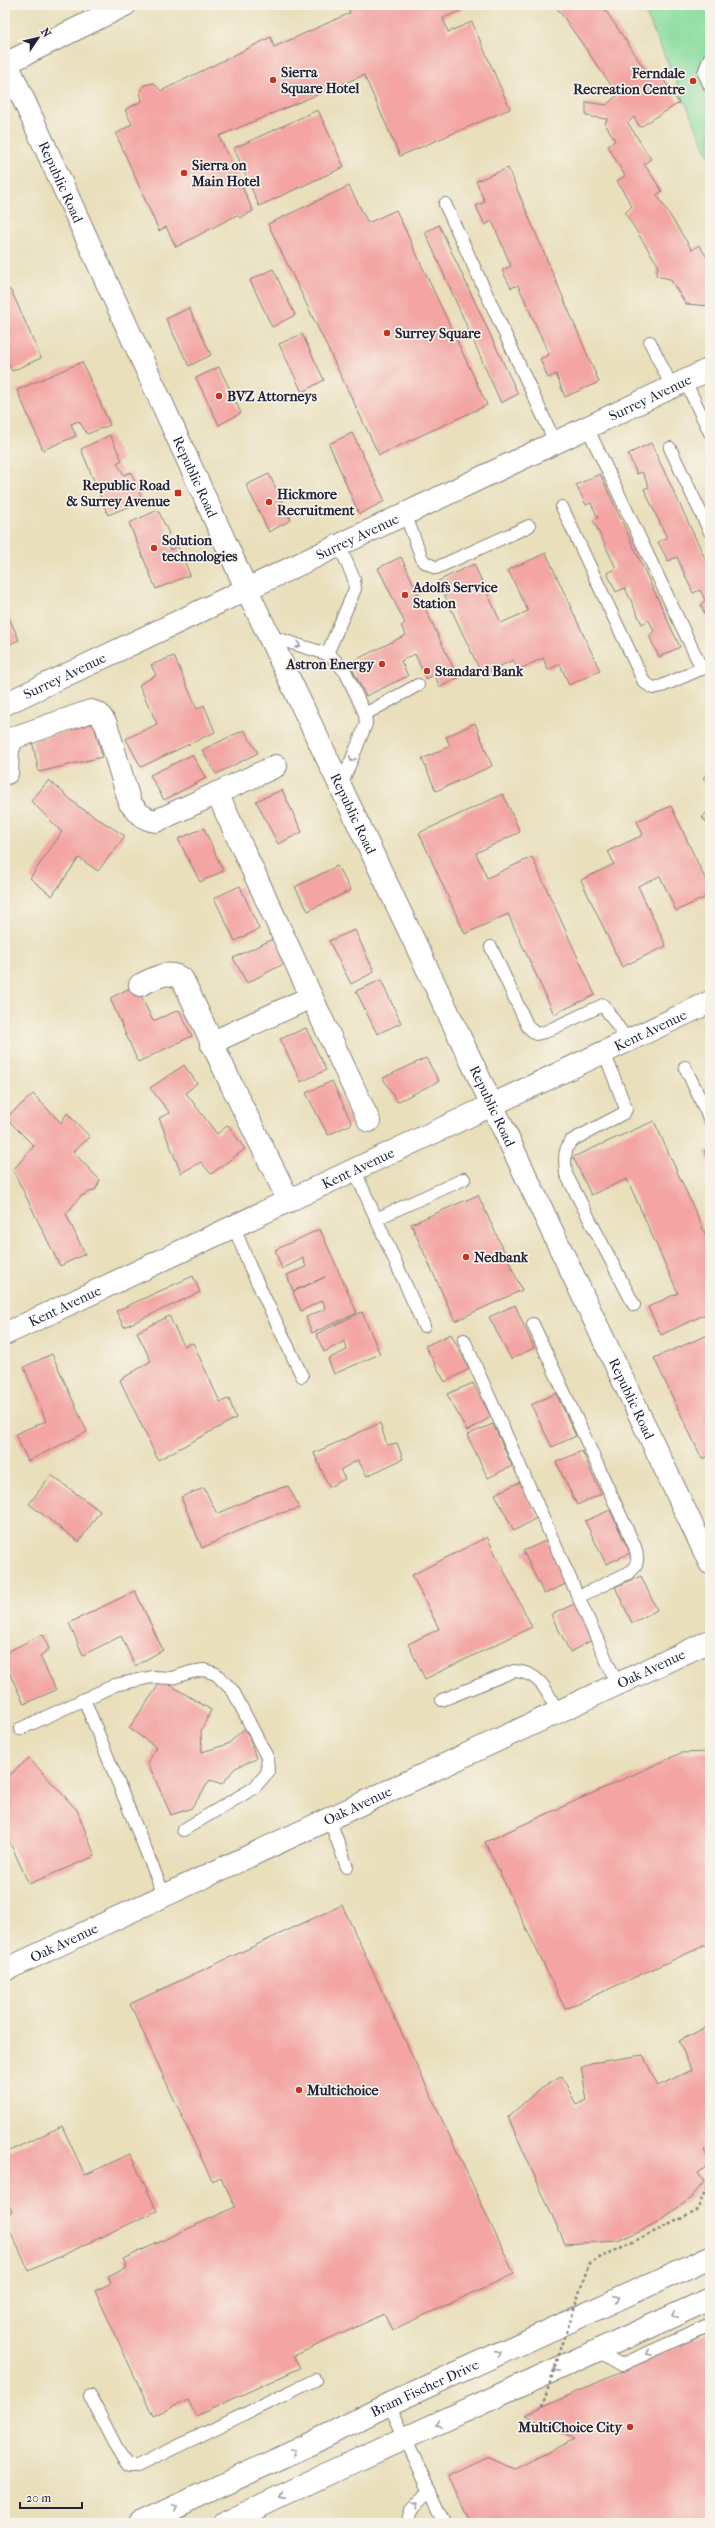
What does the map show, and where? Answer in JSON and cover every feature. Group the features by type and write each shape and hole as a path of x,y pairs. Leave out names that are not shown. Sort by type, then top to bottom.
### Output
{"street":[{"path":"6,62 125,5"},
{"name":"Republic Road","path":"6,62 247,590 710,1563"},
{"name":"Surrey Avenue","path":"5,704 710,369"},
{"path":"7,773 8,749 13,738 90,711 99,714 106,724 130,803 147,819 156,821 276,766"},
{"path":"217,793 369,1121"},
{"path":"140,985 169,974 176,974 183,980 211,1043 289,1201"},
{"path":"211,1043 311,996"},
{"name":"Kent Avenue","path":"5,1334 710,1002"},
{"name":"Oak Avenue","path":"5,1970 710,1641"},
{"name":"Bram Fischer Drive","path":"140,2523 304,2447 389,2404 710,2257"},
{"path":"225,2523 710,2299"}],"lane":[{"path":"710,57 704,73 710,86"},
{"path":"445,204 555,442"},
{"path":"650,342 710,433"},
{"path":"562,507 644,682 653,688 662,686 706,667 587,427"},
{"path":"670,448 710,532"},
{"path":"405,514 423,561 436,568 528,526"},
{"path":"327,654 355,589 354,579 340,546"},
{"path":"269,636 327,654 340,664 346,673 365,714 364,732 341,786"},
{"path":"365,714 418,685"},
{"path":"491,947 528,1027 536,1034 545,1032 603,1005 628,1041"},
{"path":"604,1052 626,1109 624,1113 571,1141 565,1149 566,1174 634,1305"},
{"path":"685,1067 710,1120"},
{"path":"354,1169 424,1326"},
{"path":"376,1219 464,1179"},
{"path":"234,1227 250,1267 302,1376"},
{"path":"533,1324 635,1547 638,1559 636,1567 630,1572 578,1597"},
{"path":"464,1340 617,1684"},
{"path":"20,1729 115,1685 152,1677 172,1678 191,1672 204,1670 216,1674 233,1691 267,1757 268,1772 254,1788 182,1830"},
{"path":"442,1700 514,1671 526,1672 546,1688 558,1712"},
{"path":"84,1699 164,1895"},
{"path":"329,1818 347,1867"},
{"path":"597,2351 621,2365 710,2325"},
{"path":"90,2396 122,2458 128,2466 137,2466 315,2380"},
{"path":"389,2404 445,2523"},
{"path":"408,2523 410,2511 430,2490"}],"path":[{"path":"542,2407 589,2264 697,2211 710,2179"}],"green space":[{"name":"Ferndale Recreation Centre","path":"642,5 710,5 710,158"}],"building":[{"name":"Sierra Square Hotel","path":"347,5 460,5 462,10 443,18 448,32 472,22 510,109 400,156 364,75 219,136 253,211 240,218 237,215 176,247 166,227 159,231 116,134 132,124 125,110 142,101 140,91 144,85 154,83 161,91 271,37 274,47 350,13"},
{"path":"555,5 602,5 652,80 660,74 679,103 640,127 634,117 628,123 651,159 644,164 662,191 657,195 692,250 699,245 710,262 710,306 686,304 670,279 656,276 658,265 625,213 632,206 617,181 625,176 608,146 615,140 605,124 607,119 586,116 586,102 606,105 618,95"},
{"path":"318,110 344,167 259,206 234,148"},
{"path":"5,159 10,170 5,173"},
{"path":"508,168 599,382 565,397 556,374 548,378 540,359 549,355 518,285 511,288 502,270 511,266 492,221 485,225 476,206 485,202 476,181"},
{"name":"Surrey Square","path":"349,186 368,223 396,210 487,405 379,455 268,224"},
{"path":"439,225 518,394 501,403 425,232"},
{"path":"273,269 295,315 272,327 250,280"},
{"path":"5,286 12,292 41,358 12,371 5,355"},
{"path":"189,308 211,355 189,366 166,319"},
{"path":"302,334 324,380 302,392 279,344"},
{"path":"82,362 110,425 87,434 79,421 71,424 76,436 43,450 17,390"},
{"name":"BVZ Attorneys","path":"219,367 241,413 219,425 196,378"},
{"path":"352,433 385,501 359,514 329,444"},
{"path":"110,435 122,460 117,463 124,475 131,472 143,501 108,515 81,449"},
{"path":"651,443 710,569 710,625 701,605 705,600 700,590 693,593 677,557 668,561 658,542 667,538 644,489 649,487 642,472 637,474 628,454"},
{"name":"Hickmore Recruitment","path":"269,474 291,520 269,532 246,485"},
{"path":"600,474 680,647 659,657 649,636 654,631 649,620 642,624 625,588 616,592 607,573 616,568 593,520 598,518 591,503 586,505 576,485"},
{"name":"Solution technologies","path":"158,510 169,534 164,537 171,550 178,546 190,575 156,589 129,523"},
{"path":"546,553 600,671 569,685 560,664 548,670 543,658 518,670 513,660 482,675 438,581 474,564 501,623 528,611 508,570"},
{"name":"Adolfs Service Station","path":"401,557 458,678 440,687 434,675 426,679 415,654 401,661 408,676 366,696 349,663 406,635 401,626 405,623 378,568"},
{"path":"5,608 19,640 5,646"},
{"path":"174,656 197,709 204,705 215,732 141,767 126,739 157,724 139,685 156,675 151,665"},
{"path":"94,723 102,757 39,772 32,741"},
{"path":"475,723 492,766 436,791 422,759 450,746 446,737"},
{"path":"244,730 258,753 216,774 202,750"},
{"path":"192,755 206,778 164,800 150,775"},
{"path":"710,769 710,784 703,778"},
{"path":"49,780 78,806 125,836 98,871 79,858 52,896 30,878 62,832 31,801"},
{"path":"282,790 302,832 278,844 256,801"},
{"path":"503,794 520,832 476,853 487,878 532,857 595,995 554,1014 508,914 465,934 419,833"},
{"path":"671,806 710,889 710,895 676,911 660,876 638,886 666,946 622,967 581,880 614,864 608,851 643,835 637,821"},
{"path":"710,808 710,825 702,818"},
{"path":"204,828 223,871 200,882 178,839"},
{"path":"337,866 351,890 308,911 295,887"},
{"path":"240,886 259,929 235,941 214,898"},
{"path":"355,930 374,972 351,984 329,941"},
{"path":"275,938 289,961 247,983 233,958"},
{"path":"381,980 401,1023 377,1034 356,991"},
{"path":"136,985 153,1021 179,1010 192,1036 138,1062 110,998"},
{"path":"306,1028 326,1070 301,1082 280,1039"},
{"path":"426,1058 439,1081 397,1102 383,1078"},
{"path":"184,1065 197,1083 186,1093 217,1134 228,1125 245,1149 211,1174 201,1162 181,1173 159,1118 170,1113 150,1088"},
{"path":"332,1081 352,1124 328,1135 306,1093"},
{"path":"33,1094 61,1123 67,1113 90,1137 73,1152 100,1180 96,1189 81,1196 66,1214 85,1254 60,1266 13,1170 34,1146 6,1118"},
{"path":"654,1121 710,1244 710,1312 661,1335 648,1307 678,1293 627,1179 591,1195 573,1157"},
{"path":"710,1148 710,1164 704,1151"},
{"name":"Nedbank","path":"478,1195 522,1290 455,1321 411,1224"},
{"path":"320,1229 357,1313 312,1333 306,1317 325,1309 323,1300 301,1311 293,1292 325,1277 293,1291 287,1275 306,1267 303,1258 282,1269 275,1250"},
{"path":"193,1276 200,1292 124,1327 116,1311"},
{"path":"515,1305 534,1348 511,1359 489,1317"},
{"path":"362,1312 380,1354 334,1374 328,1359 347,1350 345,1341 324,1352 316,1334"},
{"path":"169,1316 184,1346 193,1343 220,1402 229,1399 236,1418 158,1460 120,1380 151,1361 137,1332"},
{"path":"451,1334 469,1369 445,1382 425,1346"},
{"path":"710,1334 710,1456 702,1459 654,1358"},
{"path":"52,1354 87,1432 28,1461 15,1434 46,1421 24,1367"},
{"path":"473,1383 491,1417 467,1431 447,1394"},
{"path":"556,1393 576,1436 552,1447 531,1405"},
{"path":"380,1423 387,1445 397,1443 403,1459 367,1476 358,1460 340,1470 345,1479 329,1487 314,1453"},
{"path":"493,1424 512,1466 488,1478 467,1435"},
{"path":"582,1451 601,1494 577,1505 556,1462"},
{"path":"51,1475 100,1511 79,1542 29,1504"},
{"path":"520,1482 538,1517 514,1531 495,1494"},
{"path":"288,1486 300,1508 270,1516 202,1548 181,1497 204,1488 217,1514 264,1493"},
{"path":"610,1510 630,1553 606,1564 585,1521"},
{"path":"487,1537 532,1627 425,1679 408,1644 439,1629 412,1575"},
{"path":"548,1540 568,1583 544,1594 523,1551"},
{"path":"641,1576 657,1610 632,1623 615,1587"},
{"path":"135,1591 163,1650 135,1666 121,1636 83,1655 69,1623"},
{"path":"576,1603 594,1639 570,1652 551,1615"},
{"path":"43,1634 49,1649 40,1656 56,1690 24,1704 7,1668 5,1669 5,1653"},
{"path":"162,1680 211,1710 201,1731 202,1752 228,1744 246,1727 256,1759 235,1768 222,1784 210,1780 192,1808 171,1815 148,1763 156,1747 129,1728"},
{"path":"710,1752 710,1943 565,2009 485,1842 681,1753"},
{"path":"29,1758 77,1810 95,1856 29,1884 5,1832 5,1779"},
{"name":"Multichoice","path":"342,1905 514,2274 392,2330 384,2314 294,2356 300,2368 196,2416 188,2400 153,2416 95,2291 111,2283 108,2276 127,2267 123,2259 235,2207 221,2177 212,2181 130,2004"},
{"path":"710,2025 710,2147 704,2150 710,2164 698,2173 704,2182 690,2199 656,2223 618,2241 565,2244 508,2117 536,2092 562,2076 576,2105 587,2100 581,2068 591,2063 643,2055 658,2086 691,2070 679,2041"},
{"path":"62,2126 85,2175 130,2154 157,2211 29,2271 5,2220 5,2216 12,2212 5,2196 5,2153"},
{"name":"MultiChoice City","path":"710,2332 710,2523 666,2523 661,2521 657,2523 471,2523 448,2475 486,2457 515,2469 574,2439 525,2415"}],"place":[{"name":"Sierra Square Hotel","path":"273,80"},
{"name":"Ferndale Recreation Centre","path":"693,81"},
{"name":"Sierra on Main Hotel","path":"184,173"},
{"name":"Surrey Square","path":"387,333"},
{"name":"BVZ Attorneys","path":"219,396"},
{"name":"Republic Road & Surrey Avenue","path":"178,493"},
{"name":"Hickmore Recruitment","path":"269,502"},
{"name":"Solution technologies","path":"154,548"},
{"name":"Adolfs Service Station","path":"405,595"},
{"name":"Astron Energy","path":"382,664"},
{"name":"Standard Bank","path":"427,671"},
{"name":"Nedbank","path":"466,1257"},
{"name":"Multichoice","path":"299,2090"},
{"name":"MultiChoice City","path":"630,2427"}]}
